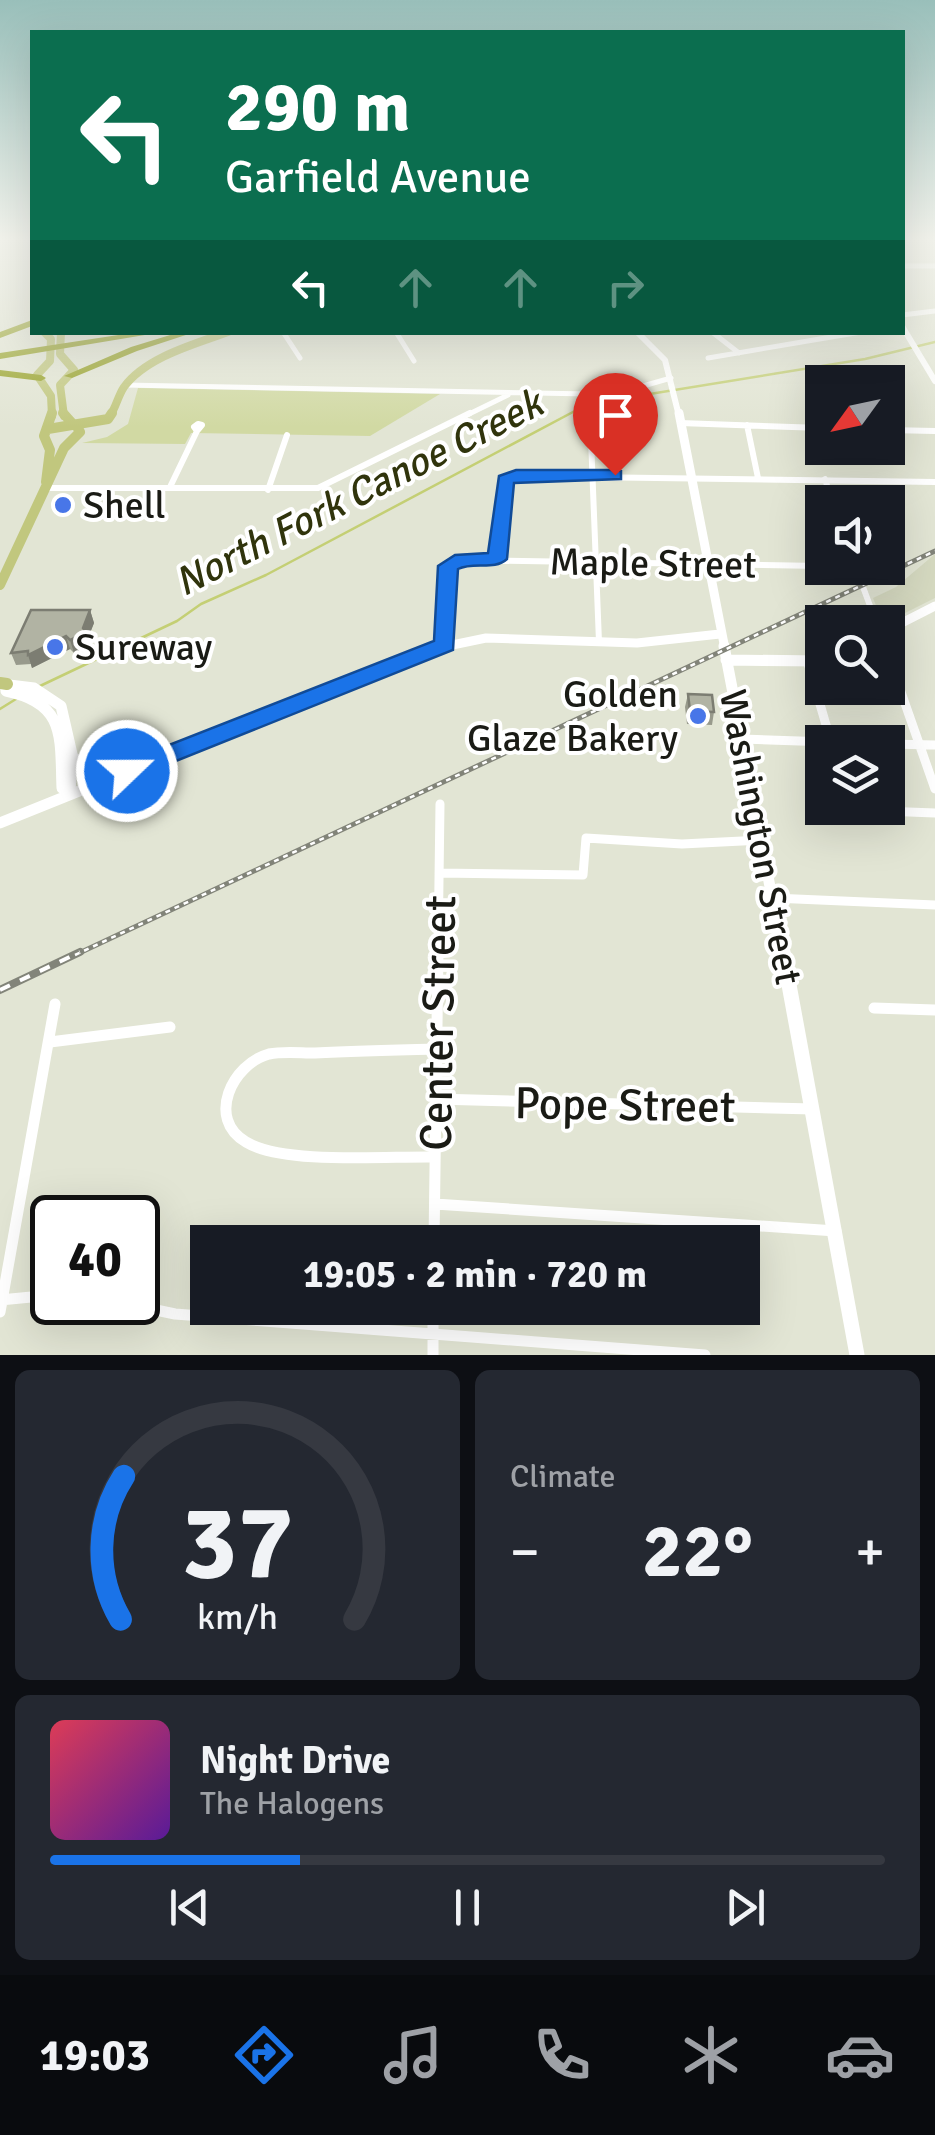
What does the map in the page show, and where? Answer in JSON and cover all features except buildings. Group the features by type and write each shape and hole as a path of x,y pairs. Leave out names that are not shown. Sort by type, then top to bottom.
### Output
{"highway":[{"path":"0,336 30,324"},
{"path":"89,341 115,335"},
{"path":"0,354 136,335"},
{"path":"68,376 181,335"},
{"path":"0,372 41,378"}],"main road":[{"path":"45,485 50,450 44,433 54,414 50,390 37,372 51,356 46,335"},
{"path":"0,585 64,448 81,430 62,411 60,385 74,368 60,354 61,335"},
{"path":"48,429 111,417 124,390 156,364 221,335"},
{"path":"41,378 68,376"},
{"path":"47,440 75,437 119,418 124,390"}],"street":[{"path":"905,315 935,312"},
{"path":"905,331 935,382"},
{"path":"285,335 300,358"},
{"path":"398,335 414,360"},
{"name":"Washington Street","path":"641,335 662,356 675,395 857,1355"},
{"path":"716,335 738,353"},
{"path":"708,358 843,335"},
{"path":"124,390 590,392 622,391 671,381"},
{"path":"45,485 268,490 324,486 512,393"},
{"path":"590,412 600,642"},
{"path":"680,423 805,427"},
{"path":"747,425 758,478"},
{"path":"905,430 935,431"},
{"path":"170,488 198,431"},
{"path":"268,490 287,436"},
{"path":"497,559 503,485 508,478 591,474 935,482"},
{"path":"825,479 827,485"},
{"name":"Maple Street","path":"445,644 447,572 452,562 497,559 805,566"},
{"path":"905,621 935,606"},
{"path":"0,823 445,644 486,638 647,642 720,634"},
{"path":"726,660 805,663"},
{"path":"5,686 45,698 65,713 72,754 70,794"},
{"path":"45,698 57,722 62,788 70,794"},
{"path":"905,703 935,789"},
{"path":"742,739 805,741"},
{"path":"905,745 935,745"},
{"path":"72,754 85,768 127,771"},
{"name":"Center Street","path":"434,1225 440,804"},
{"path":"905,811 935,812"},
{"path":"439,872 583,875 586,838 682,844 762,840"},
{"path":"773,898 935,905"},
{"path":"30,1299 1,1304 55,1004"},
{"path":"874,1008 935,1010"},
{"path":"50,1042 170,1027"},
{"path":"435,1157 262,1149 236,1134 226,1108 234,1078 250,1063 270,1054 437,1049"},
{"name":"Pope Street","path":"436,1099 813,1109"},
{"path":"435,1204 836,1231"},
{"path":"160,1311 705,1355"},
{"path":"433,1325 433,1355"}],"shaded area":[{"path":"935,554 935,598 905,613 905,605 876,605 873,598 905,585 905,579"}],"green space":[{"path":"138,388 440,394 370,436 191,433 185,444 82,443 107,437 128,424"}],"waterway":[{"name":"North Fork Canoe Creek","path":"40,686 177,621 201,604 266,575 588,404 865,359 935,342"},
{"name":"North Fork Canoe Creek","path":"0,709 16,699"}],"railway":[{"path":"75,955 935,551"},
{"path":"0,990 80,952"}],"place":[{"name":"Shell","path":"63,505"},
{"name":"Sureway","path":"55,647"},
{"name":"Golden Glaze Bakery","path":"698,716"}],"route":[{"path":"127,771 445,644 448,566 462,559 497,559 505,480 512,476 615,475"}]}
